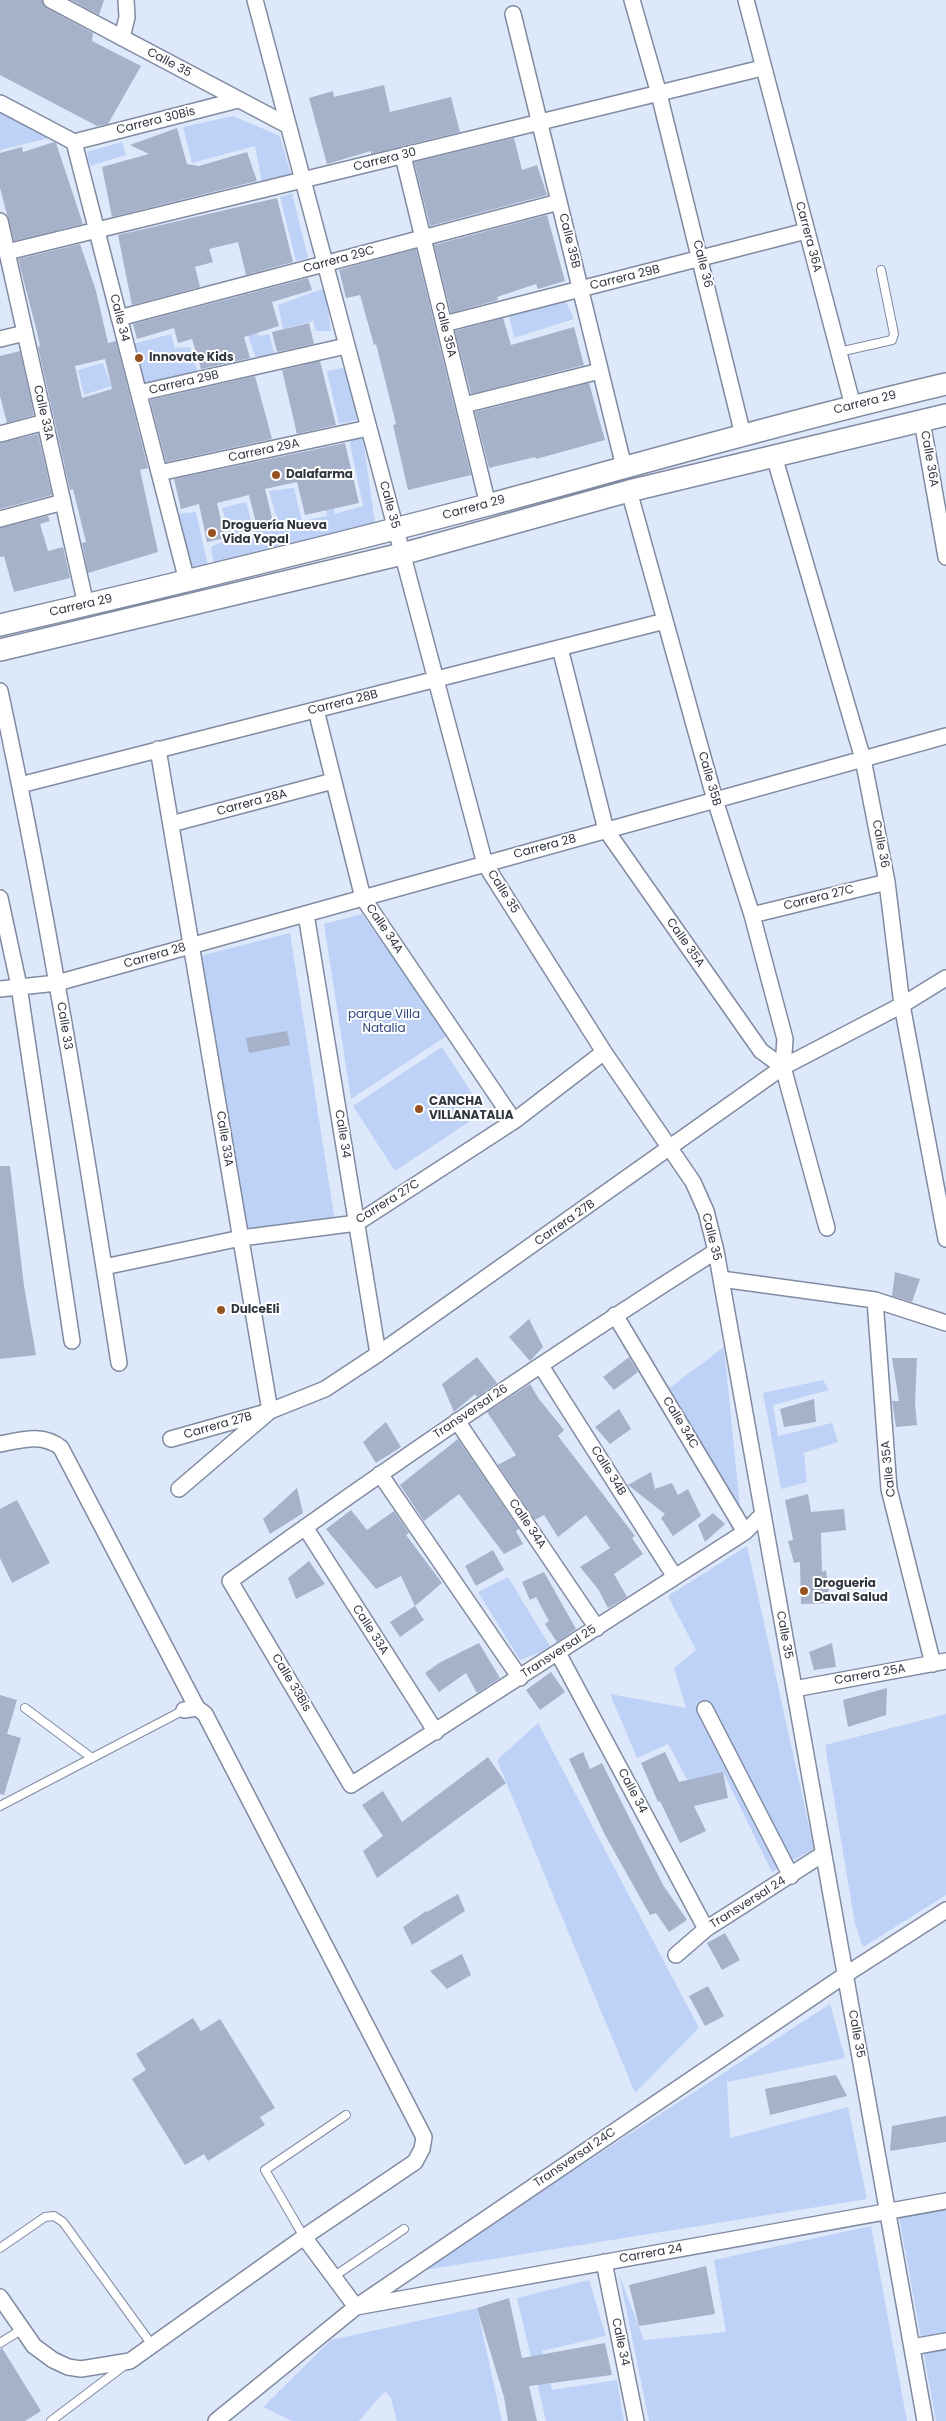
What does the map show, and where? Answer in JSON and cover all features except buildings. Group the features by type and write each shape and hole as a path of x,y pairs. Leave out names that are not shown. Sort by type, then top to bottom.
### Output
{"main road":[{"name":"Carrera 29","path":"0,625 187,581 488,504 853,406 946,384"},
{"name":"Carrera 29","path":"0,650 402,554 629,490 946,415"}],"street":[{"name":"Calle 35","path":"51,0 287,125"},
{"path":"122,38 126,16 126,0"},
{"name":"Calle 35","path":"255,0 485,864 604,1052 693,1182 706,1211 716,1251 925,2421"},
{"name":"Calle 36","path":"632,0 701,258 743,435"},
{"name":"Carrera 36A","path":"746,0 762,68 853,406"},
{"name":"Calle 35B","path":"513,14 624,468"},
{"name":"Carrera 30","path":"7,252 762,68"},
{"name":"Carrera 30Bis","path":"74,142 238,100"},
{"path":"0,103 74,142"},
{"name":"Calle 34","path":"74,142 187,581"},
{"name":"Calle 35A","path":"403,156 488,504"},
{"name":"Carrera 29C","path":"119,318 559,202"},
{"name":"Calle 33A","path":"0,221 86,605"},
{"name":"Carrera 29B","path":"444,324 806,231"},
{"path":"0,339 25,333"},
{"name":"Carrera 29B","path":"139,393 346,346"},
{"path":"464,405 600,371"},
{"name":"Calle 36A","path":"922,421 946,557"},
{"path":"0,434 45,422"},
{"name":"Carrera 29A","path":"159,473 368,428"},
{"name":"Calle 36","path":"774,456 863,759 887,882 902,1005 942,1191 946,1239"},
{"name":"Calle 35B","path":"629,490 715,800 752,915 785,1039 783,1067"},
{"path":"0,519 63,502"},
{"name":"Carrera 28B","path":"20,784 665,621"},
{"name":"Calle 35A","path":"560,648 606,830 761,1051 783,1067"},
{"name":"Calle 33","path":"0,691 20,784 57,983 119,1363"},
{"name":"Calle 34A","path":"316,710 363,898 514,1121"},
{"name":"Carrera 28","path":"0,989 57,983 946,736"},
{"name":"Calle 33A","path":"158,750 270,1411"},
{"name":"Carrera 28A","path":"171,824 333,781"},
{"name":"Carrera 27C","path":"752,915 887,882"},
{"path":"0,898 19,986 72,1341"},
{"name":"Calle 34","path":"306,914 378,1354"},
{"name":"Carrera 27B","path":"171,1439 270,1411 325,1389 378,1354 783,1067 902,1005 946,978"},
{"name":"Carrera 27C","path":"104,1267 241,1238 357,1223 514,1121 604,1052"},
{"path":"783,1067 827,1228"},
{"name":"Transversal 26","path":"230,1581 457,1421 542,1366 615,1315 716,1251"},
{"path":"721,1279 875,1300 946,1323"},
{"name":"Calle 35A","path":"875,1300 889,1489 939,1662"},
{"name":"Calle 34C","path":"615,1315 745,1532"},
{"name":"Calle 34B","path":"542,1366 675,1577"},
{"path":"179,1489 270,1411"},
{"name":"Calle 34A","path":"457,1421 596,1628"},
{"path":"0,1444 42,1439 51,1441 61,1448 190,1709 204,1714 209,1722 424,2137 422,2149 414,2162 304,2237 130,2361 82,2369 68,2367 53,2360 34,2346 21,2330 0,2297"},
{"path":"380,1474 520,1678"},
{"name":"Transversal 25","path":"351,1785 745,1532 763,1514"},
{"name":"Calle 33A","path":"305,1527 436,1732"},
{"name":"Calle 33Bis","path":"230,1581 351,1785"},
{"name":"Calle 34","path":"558,1653 706,1929"},
{"name":"Carrera 25A","path":"794,1689 939,1662"},
{"path":"705,1709 791,1876"},
{"name":"Transversal 24","path":"676,1955 706,1929 823,1854"},
{"name":"Transversal 24C","path":"216,2421 356,2307 845,1975 946,1910"},
{"name":"Carrera 24","path":"356,2307 946,2201"},
{"path":"304,2237 356,2307"},
{"name":"Calle 34","path":"604,2262 636,2421"},
{"path":"912,2347 946,2341"}],"lane":[{"path":"839,352 892,340 894,334 881,270"},
{"path":"25,1708 92,1758"},
{"path":"0,1806 190,1709"},
{"path":"304,2237 265,2170 346,2115"},
{"path":"0,2248 45,2217 54,2216 63,2222 152,2345"},
{"path":"333,2277 404,2229"},
{"path":"0,2343 21,2330"},
{"path":"51,2421 130,2361"}],"green space":[{"path":"0,113 53,137 0,150"},
{"path":"233,116 280,136 292,178 263,189 255,146 192,163 183,127"},
{"path":"122,142 126,155 90,166 87,152"},
{"path":"292,193 308,258 296,261 280,197"},
{"path":"325,288 331,331 316,331 313,321 283,329 278,305"},
{"path":"564,298 574,319 514,338 509,316"},
{"path":"255,326 259,336 269,334 276,359 243,363 256,358 246,330"},
{"path":"171,334 175,348 190,347 198,373 142,386 133,344"},
{"path":"103,363 111,386 84,395 78,370"},
{"path":"348,367 357,420 339,424 327,371"},
{"path":"349,439 363,439 377,536 215,570 211,547 231,538 222,508 246,502 254,532 279,526 269,491 294,488 302,521 327,516 319,481 326,481 335,514 363,506"},
{"path":"196,512 208,566 189,575 176,514"},
{"name":"parque Villa Natalia","path":"362,914 448,1035 351,1099 324,924"},
{"path":"290,933 335,1222 244,1239 188,959"},
{"name":"CANCHA VILLANATALIA","path":"442,1047 484,1112 395,1171 353,1106"},
{"path":"724,1347 741,1517 668,1389"},
{"path":"823,1380 829,1390 773,1405 778,1436 832,1423 838,1442 804,1453 807,1482 781,1489 763,1393"},
{"path":"747,1546 814,1849 772,1872 723,1772 689,1783 668,1744 637,1758 610,1694 686,1708 674,1668 696,1650 668,1596"},
{"path":"508,1577 551,1648 520,1660 478,1592"},
{"path":"946,1714 946,1895 863,1947 855,1924 825,1745"},
{"path":"538,1723 699,2028 635,2093 497,1760"},
{"path":"830,2004 845,2058 727,2082 730,2138 848,2107 867,2199 418,2271"},
{"path":"946,2208 946,2421 936,2421 899,2217"},
{"path":"871,2226 907,2421 649,2421 619,2274 644,2340 726,2332 714,2260"},
{"path":"589,2280 606,2336 542,2351 552,2390 617,2380 624,2421 546,2421 517,2298"},
{"path":"477,2308 502,2421 397,2421 391,2398 385,2391 359,2421 292,2421 263,2407 331,2340"}],"place":[{"name":"Innovate Kids","path":"139,358"},
{"name":"Dalafarma","path":"276,475"},
{"name":"Droguería Nueva Vida Yopal","path":"212,533"},
{"name":"CANCHA VILLANATALIA","path":"419,1109"},
{"name":"DulceEli","path":"221,1310"},
{"name":"Drogueria Daval Salud","path":"804,1591"}]}
